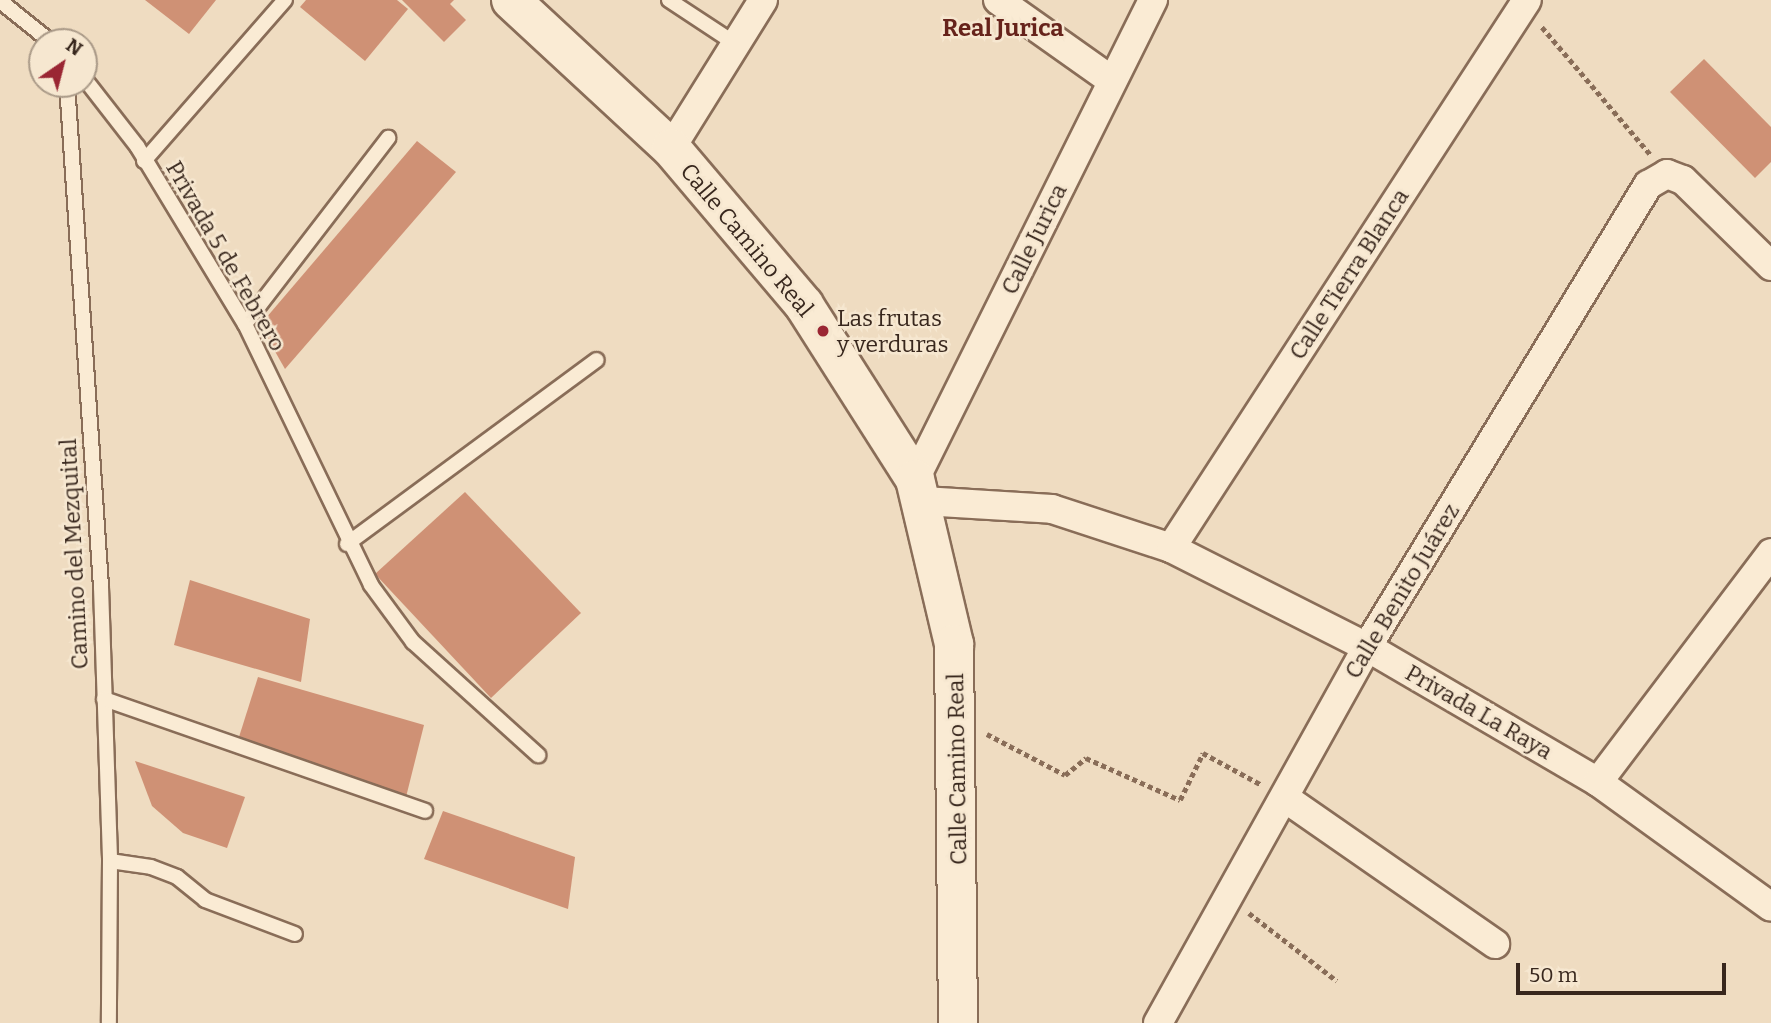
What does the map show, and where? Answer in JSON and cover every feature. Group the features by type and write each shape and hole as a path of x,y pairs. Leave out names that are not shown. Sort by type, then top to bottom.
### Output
{"street":[{"name":"Calle Camino Real","path":"511,0 671,148 804,305 919,490 954,643 958,1023"},
{"path":"671,148 733,42 762,0"},
{"path":"998,0 1111,80"},
{"name":"Calle Jurica","path":"919,490 1111,80 1153,0"},
{"name":"Calle Tierra Blanca","path":"1171,548 1525,2"},
{"path":"1667,174 1683,180 1771,266"},
{"name":"Calle Benito Juárez","path":"1158,1023 1367,646 1647,185 1667,174"},
{"name":"Privada La Raya","path":"919,490 1052,509 1171,548 1367,646 1598,782 1771,907"},
{"path":"1598,782 1771,553"},
{"path":"1285,798 1495,944"}],"lane":[{"path":"144,161 285,0"},
{"path":"669,0 733,42"},
{"path":"0,1 34,28"},
{"name":"Privada 5 de Febrero","path":"98,97 144,161 245,324 347,544 413,642 538,755"},
{"name":"Camino del Mezquital","path":"68,98 104,699 110,861 109,1023"},
{"path":"245,324 388,138"},
{"path":"347,544 597,360"},
{"path":"104,699 425,811"},
{"path":"110,861 151,867 177,877 205,900 295,934"}],"path":[{"path":"1525,2 1667,174"},
{"path":"1001,741 1065,775 1086,758 1180,800 1203,753 1285,798"},
{"path":"1229,897 1337,981"}],"building":[{"path":"145,0 216,0 189,34"},
{"path":"306,0 397,0 408,9 365,61 300,7"},
{"path":"402,0 454,0 450,4 466,20 444,42"},
{"path":"1704,59 1771,127 1771,162 1755,178 1670,92"},
{"path":"417,141 456,172 285,369 260,325"},
{"path":"465,492 581,613 491,698 375,574"},
{"path":"190,580 310,619 301,682 174,645"},
{"path":"258,677 424,725 406,797 239,737"},
{"path":"135,761 245,797 227,848 183,833 152,806"},
{"path":"443,811 575,857 568,909 424,859"}],"place":[{"name":"Las frutas y verduras","path":"823,331"}],"district":[{"name":"Real Jurica","path":"1003,29"}]}
